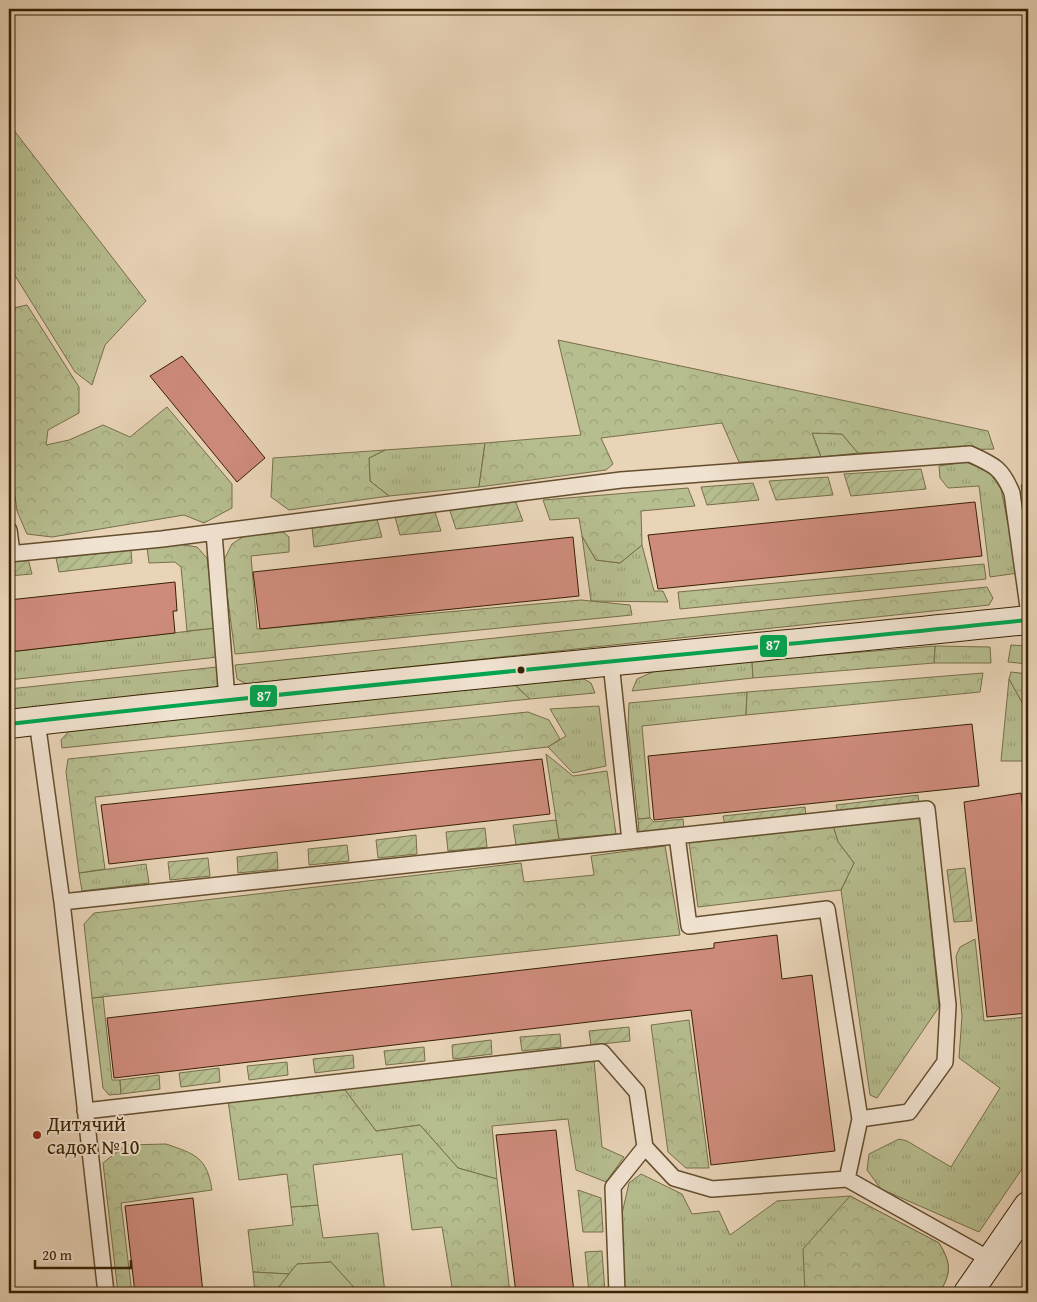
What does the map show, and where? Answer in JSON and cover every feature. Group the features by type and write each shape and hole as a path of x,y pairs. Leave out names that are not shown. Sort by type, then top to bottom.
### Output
{"street":[{"path":"9,724 228,699 611,663 1028,620"},
{"path":"968,1293 1028,1206"}],"lane":[{"path":"9,530 10,554 214,533 621,480 970,454 996,466 1006,477 1012,493 1028,607"},
{"path":"214,533 228,699"},
{"path":"611,663 630,841"},
{"path":"37,721 40,754 62,902 106,1293"},
{"path":"62,902 927,809 948,1005 945,1062 908,1112 860,1119"},
{"path":"677,836 689,926 827,909 860,1119 847,1179"},
{"path":"86,1111 602,1052 637,1092 645,1147 674,1178 712,1189 847,1179 991,1260"},
{"path":"617,1293 613,1187 645,1147"}],"green space":[{"path":"9,124 146,301 105,345 92,385 75,372 9,266"},
{"path":"27,305 79,387 79,413 48,430 46,445 69,440 103,425 130,437 167,407 232,484 232,508 204,523 184,515 52,537 27,534 17,511 9,449 9,309"},
{"path":"558,340 988,431 994,449 858,453 842,434 812,433 821,457 739,462 722,423 601,438 613,464 606,470 479,487 485,443 581,435"},
{"path":"812,433 842,434 858,453 821,457"},
{"path":"485,443 479,487 389,496 370,481 369,458 385,450"},
{"path":"385,450 369,458 370,481 389,496 289,510 271,497 273,458"},
{"path":"966,462 989,472 1001,489 1018,573 990,577 979,486 948,488 940,478 939,466"},
{"path":"921,469 926,489 851,496 844,474"},
{"path":"828,477 833,495 776,500 769,481"},
{"path":"753,483 759,500 707,505 701,487"},
{"path":"1028,483 1028,538 1021,485"},
{"path":"688,488 695,506 641,511 642,545 620,563 596,560 582,536 579,518 550,520 543,500"},
{"path":"515,500 523,521 456,529 449,508"},
{"path":"435,512 441,531 400,535 395,517"},
{"path":"377,519 382,537 314,547 312,528"},
{"path":"278,528 289,537 289,552 251,556 257,629 581,600 630,605 632,615 235,654 223,562 232,544 252,531"},
{"path":"582,536 596,560 620,563 642,545 654,591 663,591 668,602 591,601"},
{"path":"178,544 197,547 207,558 216,628 187,631 181,567 175,562 149,563 147,547"},
{"path":"131,550 132,563 59,572 56,558"},
{"path":"28,559 32,574 9,576 9,561"},
{"path":"984,564 986,579 680,609 678,592"},
{"path":"987,587 993,598 989,605 247,684 237,679 235,665"},
{"path":"216,628 218,657 9,680 9,652"},
{"path":"1011,645 1028,646 1028,664 1008,662"},
{"path":"935,646 990,647 991,663 934,663"},
{"path":"935,646 934,663 753,678 752,661"},
{"path":"752,661 753,678 632,691 637,679 657,670"},
{"path":"217,667 218,684 214,691 9,713 9,689"},
{"path":"1011,672 1028,674 1028,713 1009,679"},
{"path":"983,673 980,692 746,715 747,692"},
{"path":"584,679 591,683 595,693 530,699 514,684"},
{"path":"1009,679 1028,713 1028,761 1001,761"},
{"path":"514,684 530,699 62,748 61,740 69,731"},
{"path":"747,692 746,715 642,726 650,818 638,819 628,729 629,703"},
{"path":"599,706 606,766 573,773 548,747 566,736 550,709"},
{"path":"528,712 549,720 560,739 548,747 95,797 105,869 79,873 66,772 68,759"},
{"path":"546,754 573,776 607,771 616,834 559,839"},
{"path":"918,795 919,804 838,813 836,805"},
{"path":"805,807 806,816 725,825 723,816"},
{"path":"920,816 939,1007 877,1098 870,1095 841,890 854,863 838,842 833,826"},
{"path":"650,818 654,822 683,819 684,829 639,833 638,819"},
{"path":"556,820 559,839 516,845 513,825"},
{"path":"833,826 838,842 854,863 841,890 698,907 689,842"},
{"path":"485,828 487,847 448,851 446,832"},
{"path":"416,835 417,854 378,858 376,840"},
{"path":"347,845 349,861 309,865 308,849"},
{"path":"665,846 680,935 92,998 84,924 94,913 521,863 524,882 594,875 591,856"},
{"path":"277,852 278,869 238,873 237,857"},
{"path":"208,858 210,876 170,880 168,862"},
{"path":"146,864 149,883 82,891 79,873"},
{"path":"965,868 972,921 954,922 947,870"},
{"path":"975,939 984,1021 1028,1017 1028,1160 979,1232 881,1189 867,1170 869,1154 899,1139 907,1141 951,1167 1000,1088 959,1058 962,1016 956,956 960,947"},
{"path":"103,997 112,1080 120,1080 121,1094 109,1095 103,1088 92,998"},
{"path":"689,1020 709,1168 686,1168 668,1152 651,1025"},
{"path":"629,1027 630,1041 591,1045 589,1031"},
{"path":"560,1034 561,1047 522,1051 520,1037"},
{"path":"491,1040 492,1054 453,1059 452,1045"},
{"path":"424,1047 425,1061 386,1065 384,1051"},
{"path":"353,1055 354,1068 315,1073 313,1059"},
{"path":"594,1060 602,1147 624,1157 606,1182 576,1170 568,1119 492,1126 497,1179 458,1168 420,1125 376,1131 342,1086"},
{"path":"287,1062 288,1075 249,1080 247,1066"},
{"path":"219,1068 220,1082 181,1087 179,1073"},
{"path":"159,1075 160,1089 121,1094 120,1080"},
{"path":"342,1086 376,1131 420,1125 458,1168 497,1179 510,1293 453,1293 442,1227 412,1230 402,1154 313,1165 318,1205 291,1207 287,1174 239,1180 228,1100"},
{"path":"166,1144 198,1158 207,1170 212,1190 121,1203 132,1293 118,1293 103,1163 126,1145"},
{"path":"641,1174 682,1194 692,1214 719,1211 730,1235 777,1201 850,1196 939,1243 948,1262 946,1280 939,1293 625,1293 621,1218 629,1183"},
{"path":"578,1190 601,1198 603,1232 583,1232"},
{"path":"850,1196 939,1243 948,1262 948,1274 939,1293 805,1293 803,1249"},
{"path":"318,1205 323,1238 378,1233 385,1293 359,1293 331,1262 297,1264 289,1274 253,1272 248,1230 293,1225 291,1207"},
{"path":"602,1251 605,1293 589,1293 585,1252"},
{"path":"331,1262 359,1293 274,1293 297,1264"},
{"path":"253,1272 289,1274 274,1293 255,1293"}],"building":[{"path":"182,356 265,458 237,482 150,376"},
{"path":"975,502 982,556 658,589 648,535"},
{"path":"573,537 579,596 260,629 253,572"},
{"path":"175,582 177,611 173,611 175,633 9,652 9,600"},
{"path":"972,724 979,786 654,820 648,756"},
{"path":"542,759 550,814 109,864 101,805"},
{"path":"1021,793 1028,857 1028,1013 987,1017 964,802"},
{"path":"777,935 782,979 812,975 835,1151 711,1165 691,1010 114,1078 107,1018 714,948 714,943"},
{"path":"556,1130 574,1293 516,1293 496,1135"},
{"path":"193,1198 203,1293 135,1293 125,1206"}],"transit line":[{"name":"87","path":"9,724 391,683 1028,620"}],"place":[{"name":"Дитячий садок №10","path":"37,1135"}]}
